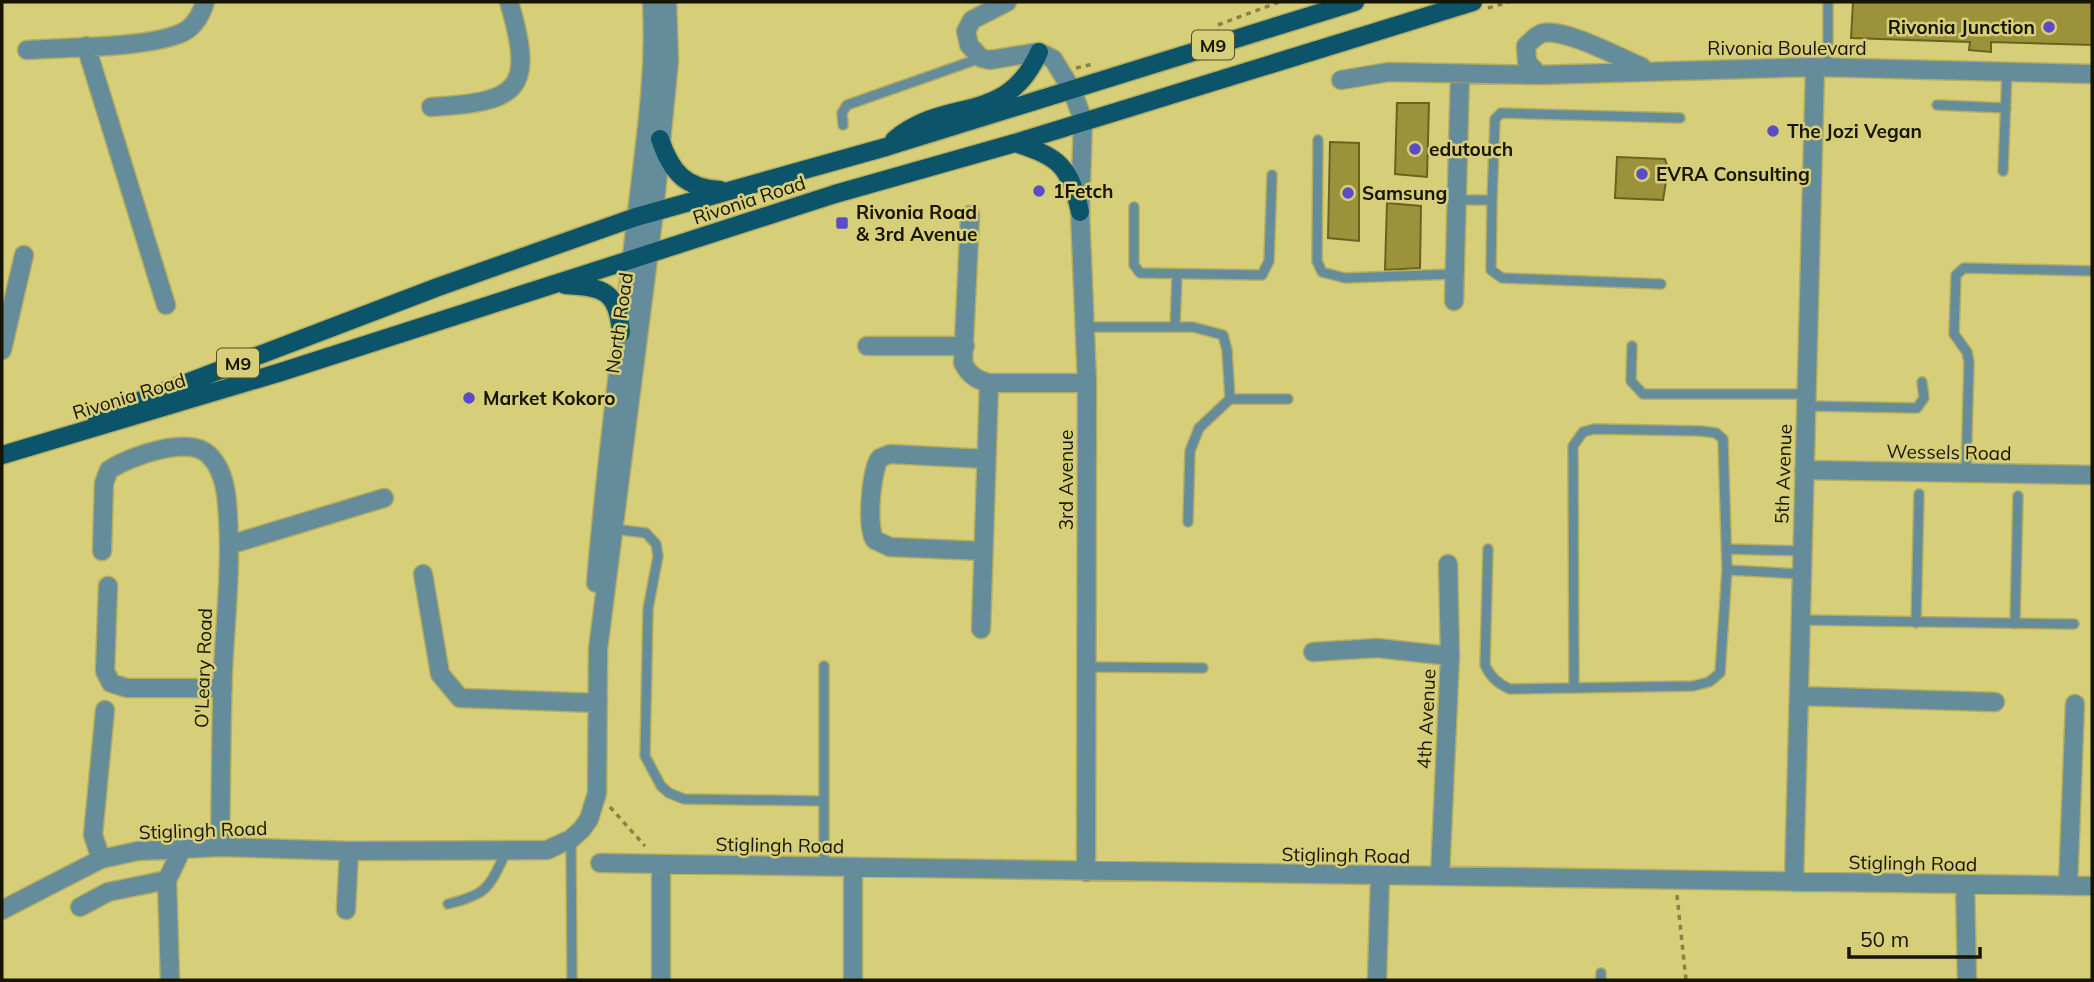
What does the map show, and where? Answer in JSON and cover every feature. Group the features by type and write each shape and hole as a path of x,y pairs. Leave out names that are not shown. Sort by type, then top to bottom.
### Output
{"main road":[{"name":"Rivonia Road","path":"40,443 83,422 425,292 636,217 886,147 1355,2"},
{"name":"Rivonia Road","path":"2,455 281,372 835,194 1015,143 1473,2"},
{"path":"886,147 909,127 1010,94 1026,80 1039,52"},
{"path":"660,139 676,175 702,189 728,191"},
{"path":"1015,143 1044,153 1064,167 1074,184 1080,212"},
{"path":"553,284 598,289 608,293 619,310 621,333"}],"street":[{"path":"27,50 156,41 181,34 195,23 205,2"},
{"path":"430,107 490,101 511,88 523,60 509,2"},
{"name":"North Road","path":"597,793 598,649 614,529 641,258 636,217 654,58 652,2"},
{"name":"North Road","path":"598,649 593,615 621,333 654,212 669,61 667,2"},
{"path":"1007,2 978,16 967,28 969,45 981,58 1001,60 1039,52"},
{"name":"Rivonia Boulevard","path":"1539,75 1527,62 1526,47 1539,34 1546,32 1580,42 1650,70"},
{"path":"86,46 166,305"},
{"name":"3rd Avenue","path":"1039,52 1056,62 1072,90 1083,120 1080,212 1087,383 1086,872"},
{"name":"Rivonia Boulevard","path":"1341,80 1390,72 1539,75 1821,67 2092,74"},
{"name":"5th Avenue","path":"1794,882 1806,400 1821,67"},
{"path":"1454,301 1460,74"},
{"path":"970,215 963,363 967,371 980,381 989,383 1087,383"},
{"path":"2,349 24,255"},
{"path":"867,346 965,346"},
{"path":"981,629 989,383"},
{"name":"O'Leary Road","path":"102,551 105,476 109,470 121,463 168,448 195,447 211,457 222,477 226,492 229,545 220,847"},
{"path":"983,551 890,547 875,540 870,525 875,469 880,458 890,454 986,460"},
{"name":"Wessels Road","path":"1804,470 2092,475"},
{"path":"229,545 384,498"},
{"name":"4th Avenue","path":"1440,876 1450,656 1448,564"},
{"path":"423,574 440,674 460,698 598,703"},
{"path":"108,586 105,671 111,683 127,688 223,688"},
{"path":"1312,652 1377,648 1450,656"},
{"path":"1799,696 1995,702"},
{"path":"2068,886 2074,704"},
{"path":"101,859 93,835 105,710"},
{"path":"571,839 589,819 597,793"},
{"name":"Stiglingh Road","path":"2,910 101,859 138,851 220,847 349,851 547,850 571,839"},
{"path":"170,980 167,880 182,849"},
{"path":"346,910 349,851"},
{"name":"Stiglingh Road","path":"600,863 2092,886"},
{"path":"661,864 661,980"},
{"path":"853,868 853,980"},
{"path":"1377,980 1380,877"},
{"path":"80,906 108,892 167,880"},
{"path":"1965,884 1966,980"}],"lane":[{"path":"1821,67 1828,2"},
{"path":"843,125 842,113 851,104 981,58"},
{"path":"2003,170 2007,72"},
{"path":"1937,106 2006,108"},
{"path":"1661,284 1540,281 1495,275 1491,270 1495,119 1501,113 1681,118"},
{"path":"1318,141 1317,261 1322,272 1345,278 1455,274"},
{"path":"1133,208 1134,265 1140,273 1262,275 1269,261 1272,175"},
{"path":"1457,200 1492,200"},
{"path":"1966,473 1969,362 1967,352 1954,334 1955,275 1964,268 2092,271"},
{"path":"1175,327 1177,275"},
{"path":"1085,327 1203,328 1223,335 1227,350 1230,399"},
{"path":"1632,346 1631,381 1643,394 1806,400 1917,408 1924,398 1922,382"},
{"path":"1188,522 1189,451 1199,428 1230,399 1288,399"},
{"path":"1488,549 1485,665 1496,681 1510,689 1574,688 1693,685 1715,680 1720,666 1727,570 1723,439 1716,433 1701,431 1594,429 1583,432 1573,446 1574,688"},
{"path":"1916,622 1919,495"},
{"path":"2015,624 2018,496"},
{"path":"614,529 646,533 653,538 657,550 648,609 645,756 661,786 669,793 684,799 824,801"},
{"path":"1727,549 1802,551"},
{"path":"1727,570 1802,574"},
{"path":"1800,620 2074,624"},
{"path":"824,666 824,867"},
{"path":"1087,667 1203,668"},
{"path":"571,839 572,980"},
{"path":"448,904 481,894 493,879 507,850"}],"path":[{"path":"597,793 661,864"},
{"path":"1676,878 1686,980"}],"building":[{"path":"1853,2 2092,2 2092,45 1991,42 1991,52 1969,50 1970,42 1851,38"},
{"path":"1397,103 1429,103 1427,177 1395,174"},
{"path":"1330,142 1359,143 1359,241 1328,238"},
{"name":"EVRA Consulting","path":"1617,157 1665,159 1668,169 1663,200 1615,198"},
{"path":"1387,203 1421,206 1420,268 1385,270"}],"place":[{"name":"Rivonia Junction","path":"2049,27"},
{"name":"The Jozi Vegan","path":"1773,131"},
{"name":"edutouch","path":"1415,149"},
{"name":"EVRA Consulting","path":"1642,174"},
{"name":"1Fetch","path":"1039,191"},
{"name":"Samsung","path":"1348,193"},
{"name":"Rivonia Road & 3rd Avenue","path":"842,223"},
{"name":"Market Kokoro","path":"469,398"}]}
